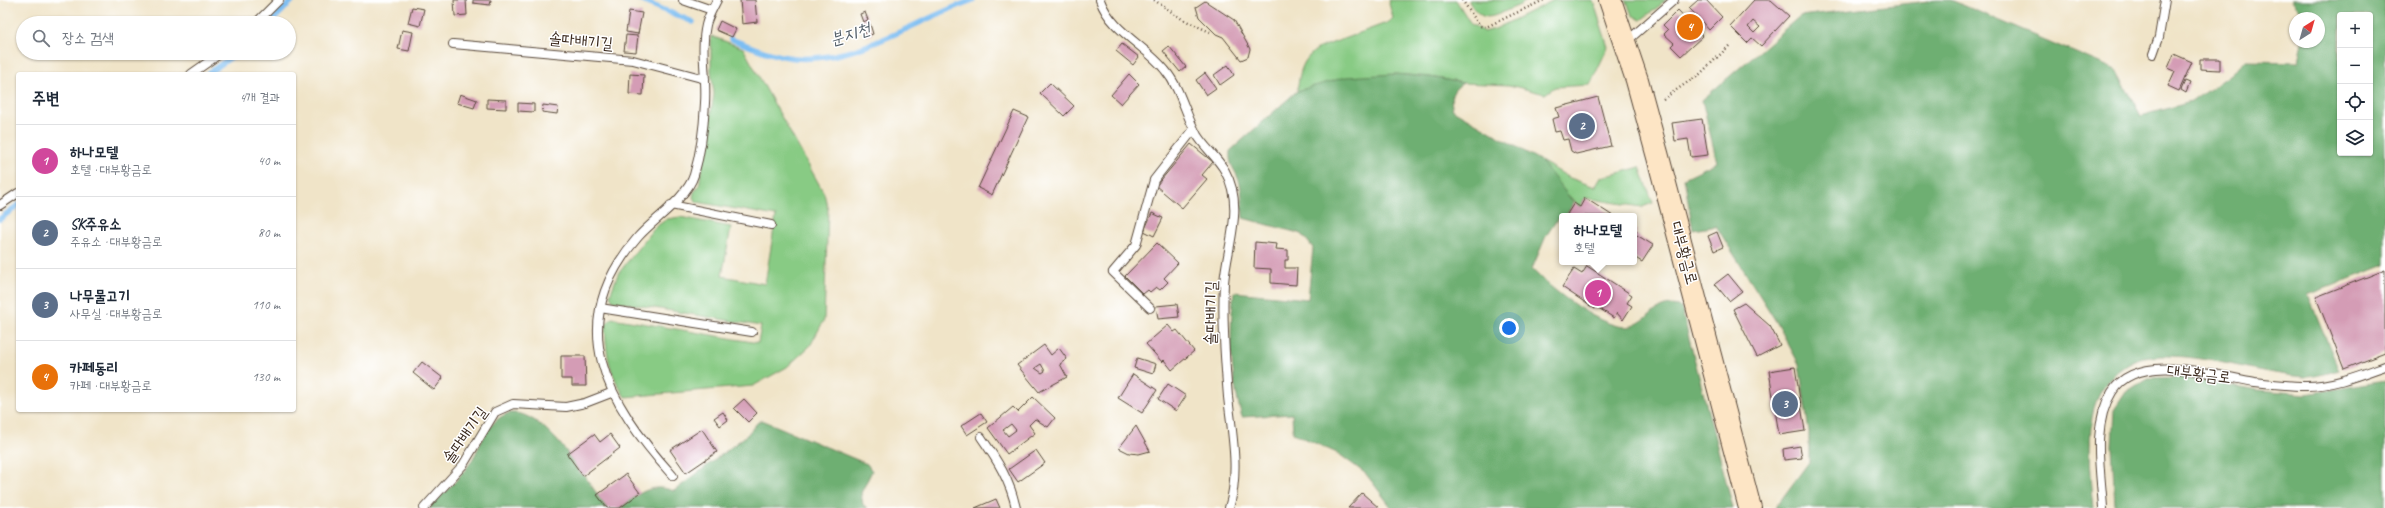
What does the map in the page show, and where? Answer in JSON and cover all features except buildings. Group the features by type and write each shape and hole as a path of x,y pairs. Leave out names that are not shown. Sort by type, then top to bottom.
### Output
{"main road":[{"name":"대부황금로","path":"1610,0 1625,42 1645,108 1750,508"}],"lane":[{"path":"263,16 279,0"},
{"path":"683,0 712,10"},
{"path":"673,476 633,429 611,393 604,376 598,340 600,308 607,283 617,264 638,237 690,186 694,175 706,103 704,37 706,24 717,0"},
{"name":"솔따배기길","path":"1100,0 1109,16 1165,69 1173,81 1194,129 1224,170 1234,203 1234,227 1224,283 1225,352 1235,470 1233,494 1229,508"},
{"path":"1625,42 1674,0"},
{"path":"2154,54 2159,37 2165,0"},
{"name":"솔따배기길","path":"453,44 632,60 705,79"},
{"path":"194,72 211,60"},
{"path":"1150,308 1113,272 1136,245 1154,180 1194,129"},
{"path":"0,206 16,194"},
{"path":"671,205 771,225"},
{"path":"600,308 752,332"},
{"name":"대부황금로","path":"2103,508 2100,441 2102,419 2112,391 2122,381 2150,370 2169,369 2189,370 2255,382 2307,386 2328,385 2385,366"},
{"name":"솔따배기길","path":"424,508 463,465 484,427 495,412 512,404 566,407 585,403 611,393"},
{"path":"981,437 998,461 1010,485 1016,508"}],"path":[{"path":"1154,0 1182,20 1210,32"},
{"path":"1462,0 1475,22 1480,26 1486,27 1544,0"},
{"path":"1645,108 1681,88 1730,45"}],"green space":[{"path":"1388,0 1456,0 1471,24 1484,32 1495,29 1554,0 1593,0 1608,47 1590,85 1555,87 1545,94 1509,85 1463,83 1430,77 1395,74 1297,91 1302,67 1308,57 1319,48 1389,22 1393,18"},
{"path":"1468,0 1528,0 1495,16 1485,17 1477,12"},
{"path":"1626,0 1667,0 1641,20 1632,15"},
{"path":"1937,0 1951,0 2116,70 2141,116 2191,102 2229,75 2245,61 2298,62 2301,48 2325,48 2325,12 2301,12 2291,0 2385,0 2385,265 2308,295 2339,370 2318,376 2306,377 2287,375 2194,358 2172,356 2152,357 2134,361 2117,372 2102,389 2093,412 2090,451 2094,508 1775,508 1809,462 1809,432 1799,364 1777,323 1716,226 1693,230 1684,178 1717,162 1702,100 1800,16"},
{"path":"711,36 743,48 824,193 828,210 824,320 810,346 787,367 753,386 625,397 612,371 606,345 605,325 612,318 758,343 761,326 613,301 610,295 618,274 654,228 667,219 680,217 731,227 722,276 765,284 776,216 697,202 693,198 694,192 699,186 714,94 711,71"},
{"path":"1395,74 1430,77 1463,83 1456,88 1452,94 1451,101 1453,110 1541,161 1574,203 1567,213 1559,213 1559,218 1546,236 1532,269 1551,287 1579,307 1608,323 1621,327 1632,326 1639,323 1655,311 1667,306 1673,305 1681,307 1733,508 1392,508 1366,474 1339,454 1293,433 1292,414 1242,417 1235,386 1231,339 1234,292 1308,299 1313,248 1302,234 1243,218 1241,187 1231,163 1230,151 1297,91 1346,77"},
{"path":"1541,161 1570,178 1595,187 1600,178 1640,167 1653,203 1642,207 1585,198 1580,207 1559,186"},
{"path":"2184,377 2258,390 2306,394 2385,381 2385,508 2115,508 2112,445 2114,410 2126,392 2148,378"},
{"path":"509,413 524,415 536,421 548,431 570,456 607,508 429,508 465,470 493,423 500,417"},
{"path":"762,420 867,464 872,471 861,493 863,505 868,508 620,508 639,494 651,489 658,488 674,491 747,435 757,423"}],"waterway":[{"name":"분지천","path":"277,16 293,0"},
{"name":"분지천","path":"640,0 693,22"},
{"name":"분지천","path":"731,39 762,51 778,55 795,58 818,58 841,54 864,47 973,0"},
{"name":"분지천","path":"210,72 227,60"},
{"name":"분지천","path":"0,219 16,207"}],"place":[{"name":"카페동리","path":"1690,27"},
{"name":"SK주유소","path":"1582,126"},
{"name":"하나모텔","path":"1598,293"},
{"name":"나무물고기","path":"1785,404"}]}
